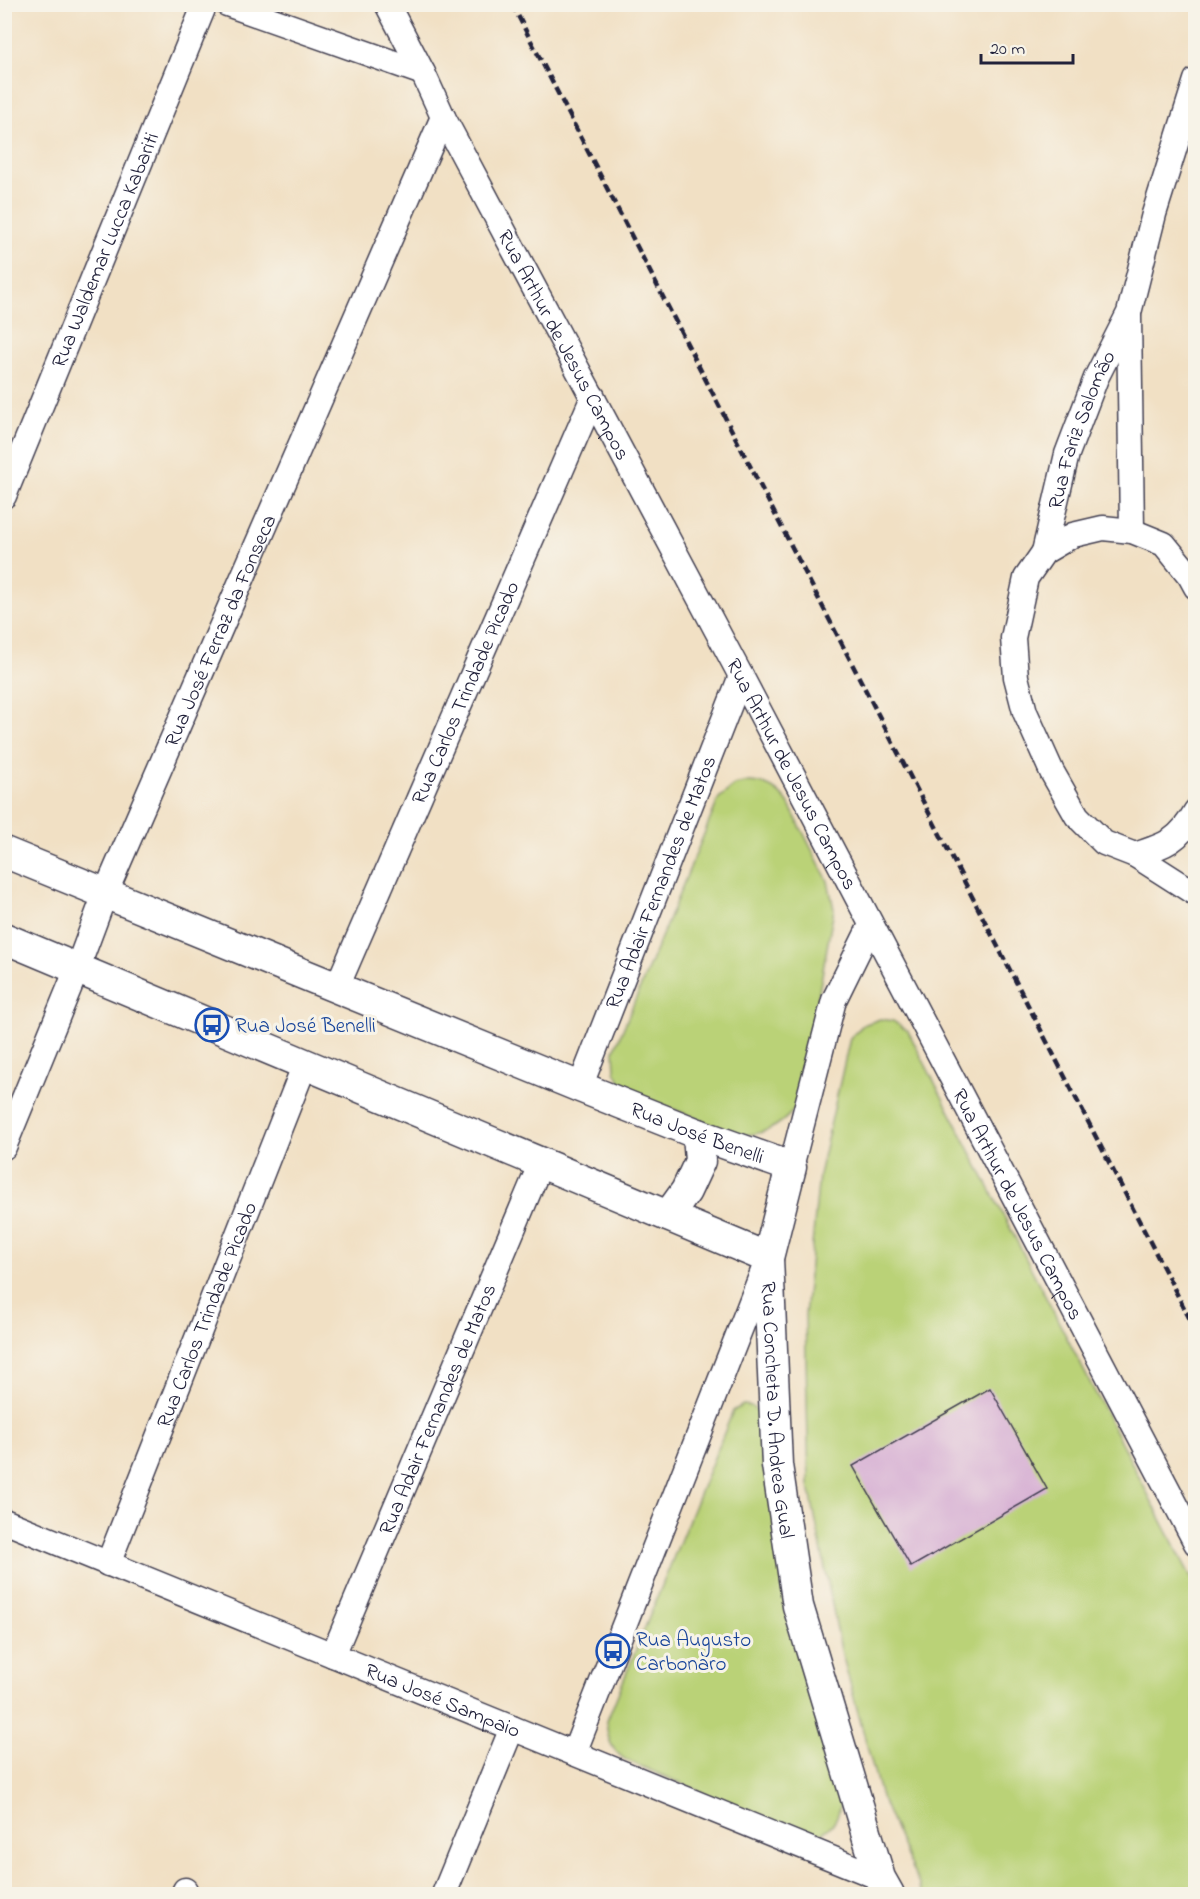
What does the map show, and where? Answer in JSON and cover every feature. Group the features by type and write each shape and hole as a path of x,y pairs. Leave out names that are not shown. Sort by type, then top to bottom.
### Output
{"street":[{"name":"Rua Waldemar Lucca Kabariti","path":"4,496 205,4"},
{"path":"226,4 423,72"},
{"name":"Rua Arthur de Jesus Campos","path":"387,4 423,72 443,117 741,676 1196,1543"},
{"name":"Rua Fariz Salomão","path":"1044,552 1067,454 1096,378 1129,313 1154,214 1196,80"},
{"name":"Rua José Ferraz da Fonseca","path":"4,1147 77,969 105,894 443,117"},
{"name":"Rua Fariz Salomão","path":"1129,313 1132,531"},
{"name":"Rua Carlos Trindade Picado","path":"338,987 593,397"},
{"path":"1196,587 1164,544 1132,531 1103,528 1072,536 1044,552 1026,578 1013,638 1016,677 1024,712 1052,772 1077,816 1104,843 1135,855 1196,894"},
{"name":"Rua Adair Fernandes de Matos","path":"580,1087 741,676"},
{"path":"1135,855 1163,846 1186,829 1196,811"},
{"name":"Rua José Benelli","path":"4,852 580,1087 698,1134 791,1167"},
{"name":"Rua Concheta D. Andrea Gual","path":"871,925 834,1000 768,1258 777,1466 798,1606 885,1886"},
{"path":"4,938 768,1258 574,1753"},
{"name":"Rua Carlos Trindade Picado","path":"108,1564 305,1064"},
{"path":"668,1216 686,1191 700,1161 698,1134"},
{"name":"Rua Adair Fernandes de Matos","path":"333,1655 541,1163"},
{"name":"Rua José Sampaio","path":"4,1521 574,1753 885,1886"},
{"path":"444,1894 512,1728"}],"green space":[{"path":"749,782 771,787 788,803 828,881 834,909 799,1103 773,1128 756,1134 738,1135 631,1092 621,1083 615,1071 614,1051 719,798 735,785"},
{"path":"880,1019 893,1021 908,1031 1195,1585 1195,1894 923,1894 881,1797 841,1650 809,1486 805,1315 819,1175 850,1038 863,1025"},
{"path":"743,1405 751,1406 760,1413 840,1795 839,1811 833,1824 822,1832 807,1837 626,1760 611,1744 608,1733 607,1721 733,1411"}],"building":[{"path":"990,1388 1047,1489 911,1567 853,1466"}],"railway":[{"path":"512,4 1196,1331"}],"place":[{"name":"Rua José Benelli","path":"212,1025"},
{"name":"Rua Augusto Carbonaro","path":"613,1651"}]}
